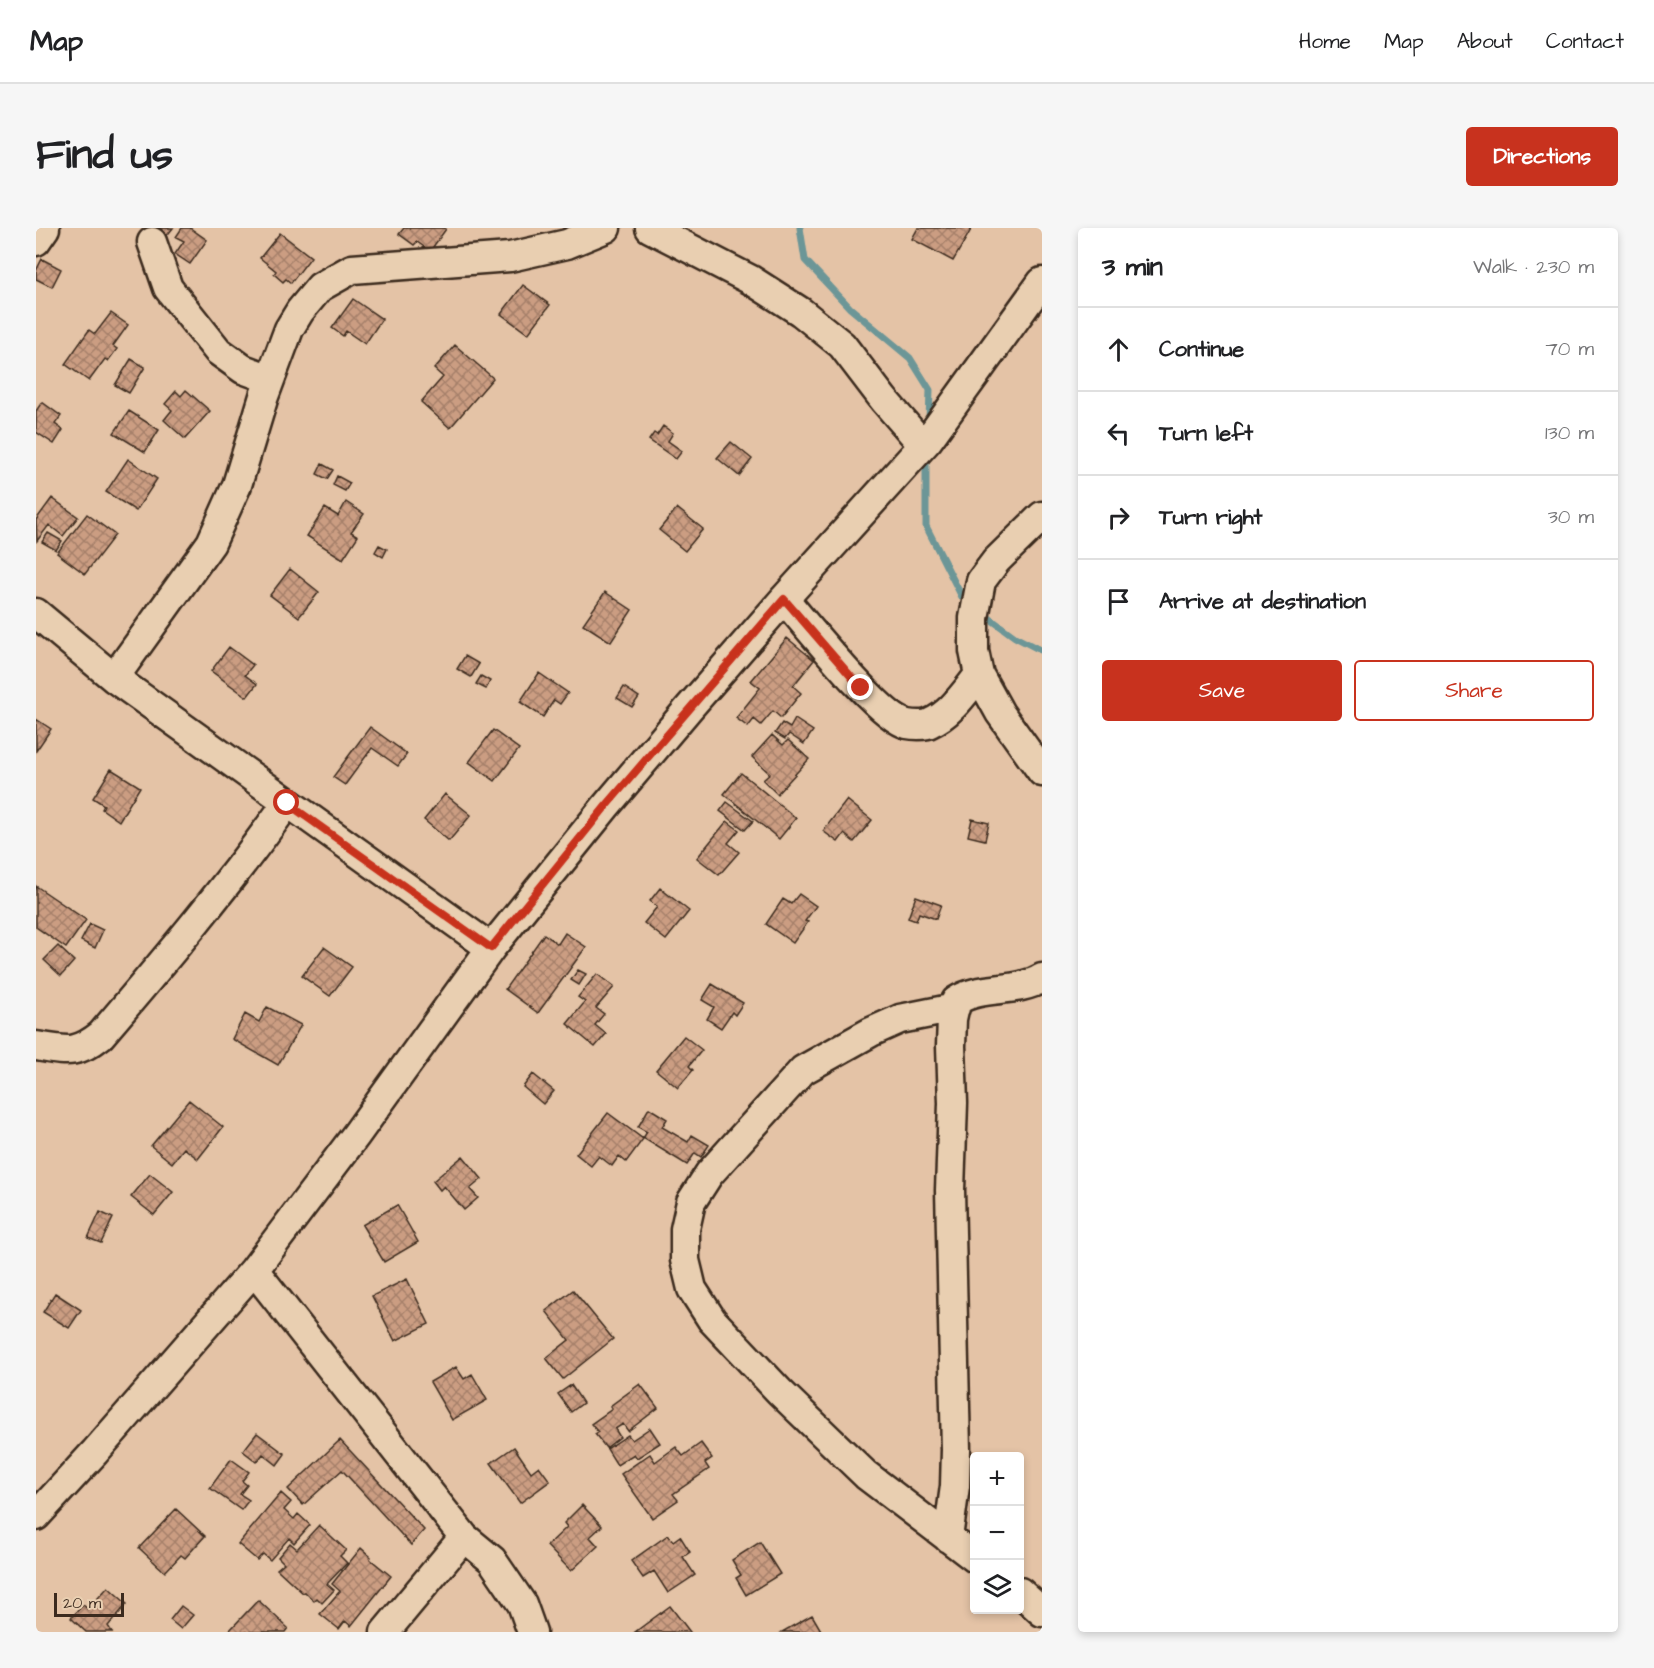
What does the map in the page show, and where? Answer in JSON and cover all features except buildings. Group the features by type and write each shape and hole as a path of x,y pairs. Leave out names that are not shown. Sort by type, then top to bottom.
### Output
{"street":[{"path":"36,241 45,228"},
{"path":"114,678 211,543 237,485 270,379 289,329 300,311 320,287 352,269 510,257 567,244 606,228"},
{"path":"650,228 750,279 801,312 842,345 920,449"},
{"path":"152,242 168,288 218,351 243,369 270,379"},
{"path":"36,1516 254,1270 356,1135 491,948 606,806 784,599 920,449 1042,282"},
{"path":"1042,516 996,561 981,581 974,618 974,651 979,675 1000,713 1042,772"},
{"path":"784,599 861,688 886,711 906,724 928,724 951,708 979,675"},
{"path":"36,613 114,678 491,948"},
{"path":"36,1046 76,1050 89,1045 101,1035 187,935 238,871 287,803"},
{"path":"948,1538 955,1486 956,1450 950,1190 953,1103 952,1019 956,1001 967,994 1016,987 1042,978"},
{"path":"955,1008 900,1019 871,1032 803,1070 709,1174 691,1202 686,1229 685,1260 692,1289 712,1320 780,1392 866,1475 970,1554"},
{"path":"254,1270 464,1537 492,1560 522,1604 532,1632"},
{"path":"385,1632 464,1537"},
{"path":"1024,1596 1042,1612"}],"waterway":[{"path":"800,228 805,260 850,308 910,358 930,390 929,421"},
{"path":"926,456 926,526 962,597 970,603"},
{"path":"981,612 1015,637 1042,651"}],"route":[{"path":"287,803 491,948 606,806 784,599 861,688"}]}
